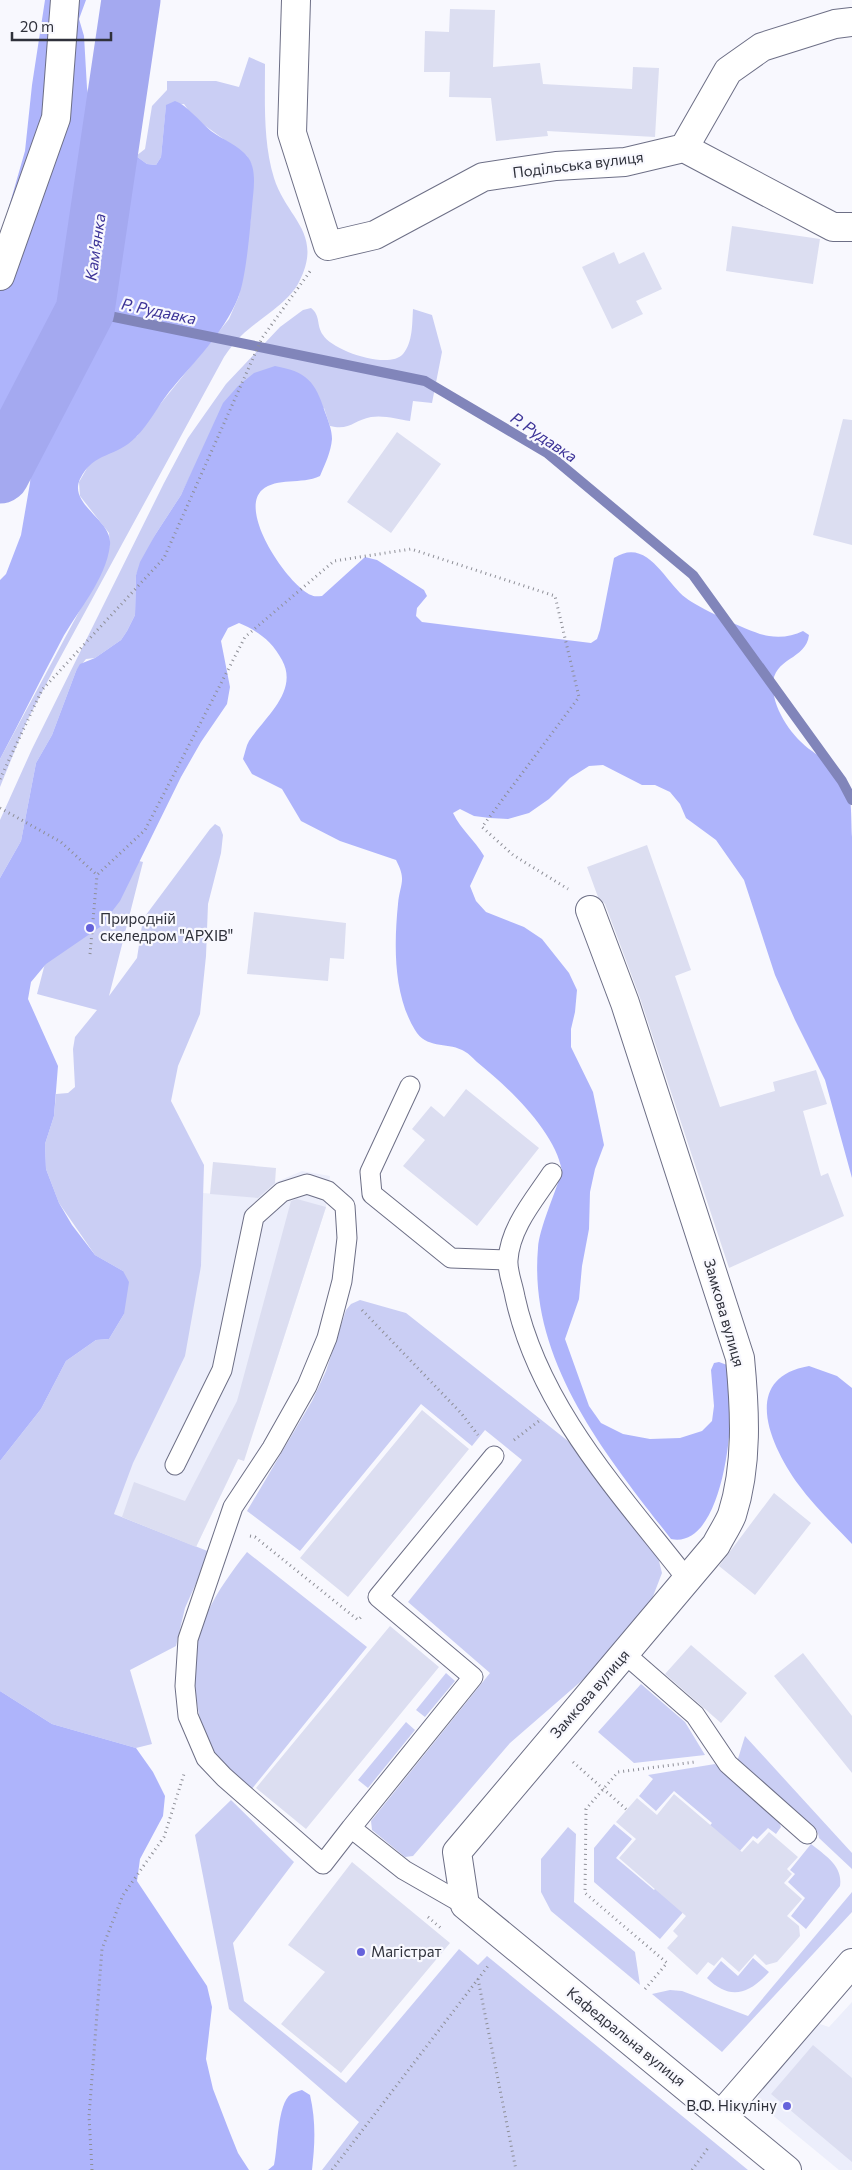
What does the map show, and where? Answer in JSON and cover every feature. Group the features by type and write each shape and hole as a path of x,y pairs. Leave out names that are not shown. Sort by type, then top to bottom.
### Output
{"street":[{"path":"0,276 56,118 64,0"},
{"path":"296,0 292,133 328,246"},
{"path":"852,22 835,24 762,47 728,71 684,148 833,227 852,227"},
{"name":"Подільська вулиця","path":"328,246 375,235 483,177 556,166 626,162 684,148"},
{"name":"Замкова вулиця","path":"465,1905 457,1852 716,1545 731,1516 738,1488 745,1404 740,1358 625,1003 590,910"},
{"name":"Кафедральна вулиця","path":"465,1905 787,2170"},
{"path":"721,2115 852,1963"}],"lane":[{"path":"410,1086 370,1172 372,1194 451,1258 507,1260"},
{"path":"552,1173 516,1228 507,1260 519,1316 534,1359 558,1406 582,1443 687,1579"},
{"path":"175,1465 222,1370 254,1217 282,1192 307,1184 328,1191 345,1206 348,1238 340,1288 327,1338 307,1386 272,1448 233,1507 188,1639 185,1686 188,1716 206,1758 224,1777 322,1864 473,1677 378,1597 494,1456"},
{"path":"625,1654 695,1715 728,1764 807,1834"},
{"path":"351,1828 404,1870 465,1905"}],"path":[{"path":"0,778 42,690 164,558 262,338 328,246"},
{"path":"90,954 97,875 145,830 245,637 334,561 411,549 555,596 579,697 482,827 513,855 580,897 590,910"},
{"path":"0,808 61,842 97,875"},
{"path":"340,1288 461,1414 494,1456 558,1406"},
{"path":"225,1531 255,1537 358,1620 378,1597"},
{"path":"92,2170 89,2116 102,1949 123,1895 164,1837 196,1737"},
{"path":"549,1742 627,1810"},
{"path":"645,1989 667,1962 585,1893 586,1809 618,1772 723,1758"},
{"path":"332,2170 488,1966"},
{"path":"478,1978 516,2170"},
{"path":"692,2170 708,2148"}],"shaded area":[{"path":"45,0 86,0 79,19 84,36 87,88 92,113 91,141 79,210 77,245 62,299 24,373 0,414 0,238 25,151 32,85"},
{"path":"249,57 265,64 265,122 270,164 280,192 306,238 306,265 299,282 288,297 238,338 224,357 54,669 26,723 0,787 0,759 103,567 110,544 109,533 80,496 79,482 90,463 137,436 149,418 229,319 239,296 250,225 253,185 252,166 247,156 193,117 184,104 166,106 161,157 156,165 147,164 136,156 145,149 152,106 167,90 167,81 216,81 239,87"},
{"path":"175,101 189,110 211,131 244,152 253,167 254,188 241,290 232,311 216,336 169,392 141,432 128,444 92,464 80,479 78,488 80,497 105,528 109,536 110,545 107,558 97,583 61,641 0,759 0,580 6,574 21,535 30,483 34,429 42,415 60,399 101,328 112,300 117,275 120,235 131,159 136,156 147,164 156,165 161,157 166,105"},
{"path":"311,308 316,314 323,335 329,341 349,352 374,359 386,360 403,354 409,344 413,309 432,315 442,352 432,403 413,401 410,421 391,417 371,417 342,427 330,426 324,408 199,458 181,495 155,535 136,575 135,615 127,631 121,640 95,658 86,659 76,671 52,735 36,763 21,841 0,878 0,820 32,749 188,438 226,384 280,327 303,310"},
{"path":"275,366 295,371 313,385 321,401 331,432 332,439 328,458 320,476 313,479 282,482 268,486 262,490 256,500 256,514 269,547 290,577 301,589 312,596 322,596 365,557 377,560 424,590 427,596 417,608 416,616 422,622 591,643 597,639 600,630 614,558 626,553 636,553 646,557 654,564 686,598 726,620 769,636 787,636 803,631 809,635 807,643 802,650 777,670 773,688 774,697 781,715 798,739 817,755 831,762 839,769 848,785 852,837 852,1178 825,1080 775,975 744,880 716,840 686,818 680,804 670,792 655,785 642,785 603,765 589,766 570,778 549,799 529,813 508,819 474,816 460,809 453,813 484,856 470,886 476,901 486,912 524,927 542,939 569,973 577,990 571,1029 571,1047 593,1092 604,1145 595,1169 590,1192 589,1229 582,1266 579,1299 565,1339 589,1406 601,1423 623,1434 650,1439 680,1438 702,1431 712,1421 714,1406 711,1370 714,1363 719,1362 727,1365 731,1409 724,1470 716,1498 705,1522 690,1536 671,1539 621,1474 598,1440 576,1404 559,1368 545,1329 538,1290 539,1240 562,1171 558,1156 540,1126 516,1097 470,1055 456,1048 430,1043 415,1030 402,1001 397,969 396,936 402,878 396,860 340,841 301,821 282,789 252,774 243,759 249,741 271,713 283,693 286,671 278,653 269,642 252,629 239,623 228,628 221,641 230,687 227,704 201,742 181,777 120,901 100,927 46,964 31,982 28,999 58,1066 54,1116 45,1144 46,1169 59,1203 72,1225 95,1255 123,1271 129,1282 124,1314 109,1339 96,1340 66,1361 41,1409 0,1461 0,878 21,841 36,763 52,735 76,671 80,664 95,658 121,640 127,631 135,615 136,575 140,562 181,495 223,403 238,386 254,373"},
{"path":"215,824 220,827 223,835 221,853 208,904 206,956 200,1014 178,1066 171,1101 204,1165 201,1266 185,1356 133,1463 114,1514 210,1552 185,1608 176,1646 130,1670 152,1744 136,1748 52,1724 0,1691 0,1461 41,1409 66,1361 96,1340 109,1339 124,1314 123,1271 95,1255 59,1203 46,1169 45,1144 54,1116 56,1094 68,1093 75,1087 73,1049 75,1037 97,1010 37,994 76,845 143,862 109,996 137,958 143,919"},
{"path":"302,1171 330,1176 326,1207 258,1418 196,1547 114,1514 201,1266 203,1193 254,1197 274,1183"},
{"path":"360,1300 406,1313 568,1441 658,1557 662,1573 652,1599 586,1677 510,1743 413,1856 405,1857 372,1830 371,1821 490,1673 408,1602 522,1460 485,1430 472,1446 421,1404 300,1551 247,1511 312,1401 326,1371 346,1310 351,1304"},
{"path":"809,1366 837,1376 852,1388 852,1544 798,1484 778,1451 771,1433 767,1415 768,1398 774,1384 788,1373"},
{"path":"247,1552 367,1647 251,1790 209,1748 201,1726 195,1685 197,1643 210,1606"},
{"path":"446,1673 455,1681 425,1717 416,1710"},
{"path":"641,1684 685,1722 705,1755 634,1763 598,1732"},
{"path":"0,1691 52,1724 136,1748 153,1772 165,1796 163,1816 140,1859 137,1881 207,1986 212,2007 206,2059 213,2089 228,2128 238,2153 249,2170 0,2170"},
{"path":"406,1722 415,1730 368,1788 358,1780"},
{"path":"745,1736 852,1853 852,1869 819,1838 818,1833 737,1762"},
{"path":"715,1764 778,1819 781,1827 776,1834 768,1828 757,1839 753,1836 730,1862 701,1836 712,1823 674,1791 656,1811 639,1796 653,1779 648,1775"},
{"path":"231,1800 294,1862 233,1943 244,2001 346,2083 459,1949 478,1965 487,1956 748,2170 322,2170 359,2122 229,2009 195,1835"},
{"path":"614,1824 632,1839 616,1858 654,1890 664,1879 692,1902 660,1939 594,1882 594,1848"},
{"path":"568,1827 576,1834 574,1902 635,1952 640,1985 551,1911 541,1892 541,1859"},
{"path":"811,1844 828,1857 836,1867 839,1873 840,1886 806,1929 791,1916 805,1898 788,1882 795,1874 790,1870"},
{"path":"852,1892 852,1912 722,2052 652,1994 670,1990 682,1991 748,2016"},
{"path":"753,1958 769,1972 762,1980 747,1990 731,1992 724,1990 707,1978 721,1961 738,1976"},
{"path":"852,2002 852,2170 839,2170 759,2104 757,2100 761,2090 814,2027 820,2024 829,2027"},
{"path":"302,2090 310,2095 313,2114 312,2170 268,2170 274,2165 281,2116 286,2099 291,2094"}],"building":[{"path":"450,9 495,10 493,67 540,63 543,84 632,89 633,67 659,68 655,137 547,131 548,136 496,141 491,98 449,97 450,72 424,72 425,31 449,32"},
{"path":"732,226 820,239 813,284 726,271"},
{"path":"614,252 619,264 644,252 662,289 636,301 643,314 612,329 582,267"},
{"path":"843,419 852,420 852,545 813,535"},
{"path":"397,432 441,464 391,533 347,502"},
{"path":"647,845 691,970 675,976 720,1107 775,1091 773,1082 816,1070 827,1104 803,1111 821,1176 828,1173 844,1216 729,1268 640,998 605,904 598,897 587,867"},
{"path":"254,912 346,923 344,959 330,958 328,981 247,974"},
{"path":"466,1089 539,1148 477,1226 403,1166 425,1140 412,1129 431,1106 444,1117"},
{"path":"213,1162 276,1168 275,1183 258,1198 210,1194"},
{"path":"297,1199 326,1207 244,1461 238,1459 196,1547 122,1517 134,1482 185,1501 237,1401 291,1201"},
{"path":"422,1410 469,1449 348,1597 300,1558"},
{"path":"774,1493 811,1523 755,1595 719,1566"},
{"path":"390,1626 439,1667 306,1829 256,1788"},
{"path":"691,1645 747,1693 721,1723 665,1674"},
{"path":"803,1653 852,1716 852,1773 774,1676"},
{"path":"674,1794 742,1852 753,1840 758,1844 769,1832 798,1857 787,1869 792,1874 784,1883 802,1899 787,1916 799,1926 800,1936 777,1962 766,1965 755,1954 739,1972 722,1957 714,1966 708,1962 697,1975 667,1948 678,1936 673,1931 686,1916 619,1858 636,1839 616,1822 637,1798 657,1815"},
{"path":"352,1862 450,1943 341,2073 281,2024 325,1972 288,1945"},
{"path":"813,2045 852,2078 852,2162 771,2094"}],"waterway":[{"name":"Кам'янка","path":"0,474 85,311 131,0"},
{"name":"Р. Рудавка","path":"85,311 425,381 547,453 693,575 842,781 852,800"}],"place":[{"name":"Природній скеледром \"АРХІВ\"","path":"90,928"},
{"name":"Магістрат","path":"361,1952"},
{"name":"В.Ф. Нікуліну","path":"787,2106"}]}
